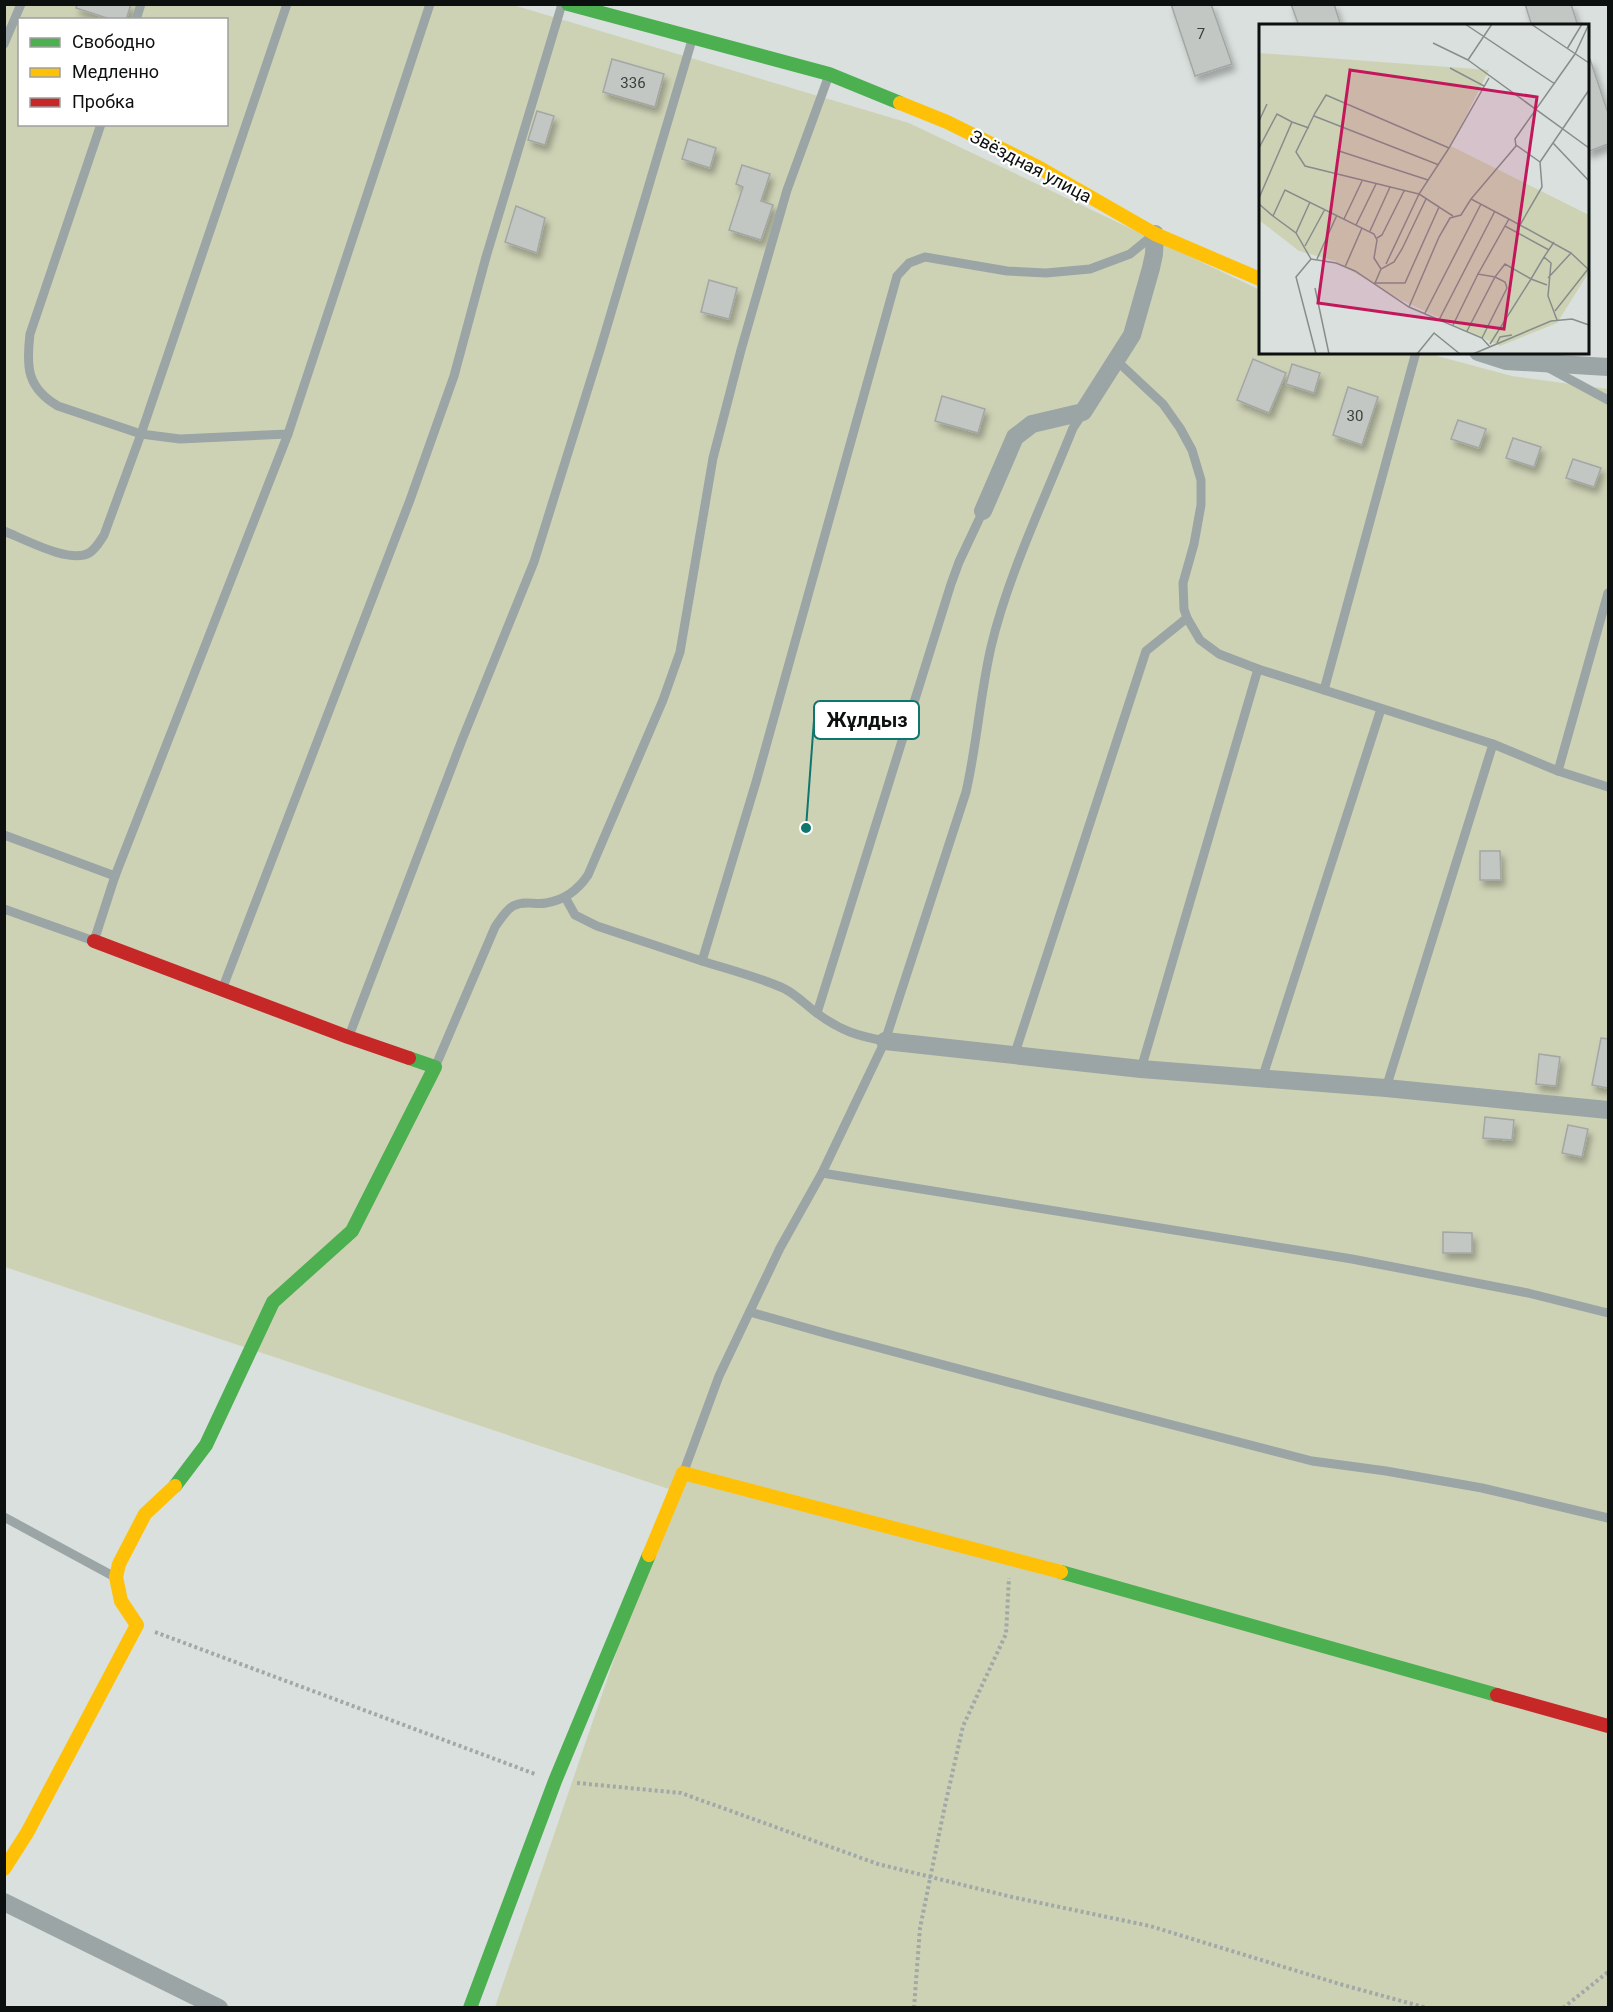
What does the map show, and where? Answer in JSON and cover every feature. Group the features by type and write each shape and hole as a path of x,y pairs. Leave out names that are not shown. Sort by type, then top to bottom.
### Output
{"street":[{"name":"Звёздная улица","path":"568,4 829,74 957,127 1038,167 1155,234 1259,279"},
{"path":"983,511 1015,437 1032,424 1083,412 1117,361 1132,335 1155,254 1155,234"},
{"path":"1484,354 1506,361 1608,367"},
{"path":"4,1869 27,1833 137,1625 121,1601 116,1577 119,1564 145,1514 178,1483 206,1445 273,1302 352,1231 435,1067 348,1037 94,941"},
{"path":"885,1041 1141,1069 1386,1088 1608,1110"},
{"path":"470,2007 555,1781 683,1473 1010,1557 1608,1726"},
{"path":"4,1902 219,2007"}],"lane":[{"path":"4,44 21,4"},
{"path":"4,531 73,556 88,554 99,544 104,535 141,434 287,4"},
{"path":"4,909 94,941 116,876 288,434 430,4"},
{"path":"222,989 406,512 450,386 562,4"},
{"path":"348,1037 462,740 534,562 693,38"},
{"path":"435,1067 495,927 502,916 514,906 527,902 546,903 565,897 578,889 588,875 663,700 680,652 713,458 735,371 787,190 829,74"},
{"path":"100,126 30,334 28,368 34,384 46,399 58,406 141,434 180,439 288,434"},
{"path":"702,961 756,782 897,276 909,263 925,257 1007,271 1046,273 1090,269 1130,254 1155,234"},
{"path":"1324,690 1415,354"},
{"path":"1117,361 1163,404 1192,450 1201,480 1201,505 1194,544 1183,583 1184,609 1200,640 1219,654 1258,669 1493,744 1558,771 1608,787"},
{"path":"1541,364 1608,400"},
{"path":"683,1473 718,1376 780,1248 822,1173 885,1041 966,792 991,647 1004,604 1073,429 1083,412"},
{"path":"817,1013 951,584 983,511"},
{"path":"1558,771 1608,593"},
{"path":"1014,1056 1146,651 1187,618"},
{"path":"1141,1069 1258,669"},
{"path":"1262,1079 1381,709"},
{"path":"1386,1088 1493,744"},
{"path":"4,835 116,876"},
{"path":"565,897 575,915 597,926 783,988 817,1013 856,1035 885,1041"},
{"path":"822,1173 1352,1259 1528,1293 1608,1313"},
{"path":"750,1312 1312,1461 1482,1488 1608,1518"},
{"path":"4,1517 116,1577"}],"path":[{"path":"914,2007 920,1928 963,1726 1006,1634 1010,1557"},
{"path":"137,1625 555,1781 681,1793 878,1864 1012,1897 1150,1926 1343,1985 1426,2007"},
{"path":"1563,2007 1608,1972"}],"green space":[{"path":"5,5 513,5 909,123 1259,290 1259,354 1430,354 1512,376 1608,389 1608,2007 495,2007 672,1490 5,1267"}],"building":[{"path":"77,4 131,4 127,18 107,18 76,8"},
{"path":"1171,4 1211,4 1232,64 1195,76"},
{"path":"1291,4 1334,4 1340,24 1298,24"},
{"path":"1525,4 1571,4 1577,24 1531,24"},
{"path":"612,59 664,74 655,107 603,92"},
{"path":"1589,59 1608,113 1608,144 1589,151"},
{"path":"537,111 554,116 545,145 528,140"},
{"path":"688,139 716,148 710,168 682,159"},
{"path":"742,165 770,174 761,201 773,205 761,240 729,230 743,187 736,184"},
{"path":"516,206 545,218 537,253 505,242"},
{"path":"709,280 737,288 729,319 701,312"},
{"path":"1253,359 1286,373 1269,413 1237,400"},
{"path":"1292,364 1320,373 1314,393 1286,384"},
{"path":"1348,387 1378,397 1362,445 1333,435"},
{"path":"942,396 985,409 978,433 935,421"},
{"path":"1458,420 1486,429 1479,448 1451,439"},
{"path":"1513,438 1541,447 1534,467 1506,458"},
{"path":"1573,459 1601,468 1594,487 1566,478"},
{"path":"1480,851 1500,851 1501,880 1480,880"},
{"path":"1601,1038 1608,1039 1608,1088 1592,1085"},
{"path":"1539,1054 1560,1057 1556,1086 1536,1084"},
{"path":"1485,1117 1514,1120 1512,1140 1483,1138"},
{"path":"1568,1125 1588,1129 1582,1157 1562,1153"},
{"path":"1443,1232 1472,1233 1472,1253 1443,1253"}],"traffic: fast":[{"path":"568,4 829,74 900,103"},
{"path":"175,1486 206,1445 273,1302 352,1231 435,1067 409,1058"},
{"path":"470,2008 555,1781 649,1555"},
{"path":"1061,1572 1497,1695"}],"traffic: slow":[{"path":"900,103 947,122 1038,167 1155,234 1259,279"},
{"path":"649,1555 683,1473 1061,1572"},
{"path":"4,1869 27,1833 137,1625 121,1601 116,1577 119,1564 145,1514 175,1486"}],"traffic: jam":[{"path":"94,941 409,1058"},
{"path":"1497,1695 1608,1726"}],"place":[{"name":"Жұлдыз","path":"806,828"}]}
